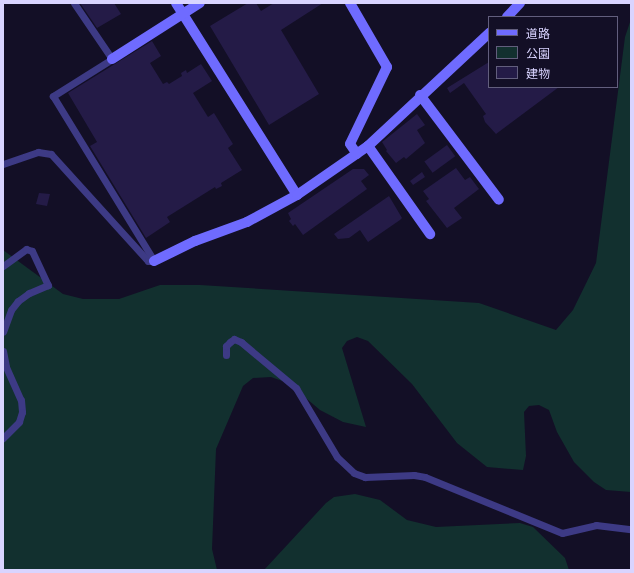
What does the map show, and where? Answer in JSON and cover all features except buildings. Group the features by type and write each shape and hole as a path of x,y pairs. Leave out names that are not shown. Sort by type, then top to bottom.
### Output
{"street":[{"path":"74,3 112,59"},
{"path":"176,3 298,195"},
{"path":"154,261 53,96 200,3"},
{"path":"350,3 387,67 350,144 357,154"},
{"path":"508,16 520,3"},
{"path":"3,164 38,152 51,154 148,261 154,261 195,241 247,222 298,195 368,146 420,95 488,34"},
{"path":"420,95 499,200"},
{"path":"368,146 430,234"},
{"path":"3,266 26,249 32,251 48,285 29,293 18,302 11,310 3,332"},
{"path":"226,355 226,346 230,342 234,339 241,342 296,388 337,457 354,473 365,477 414,475 425,477 562,533 596,525 631,529"},
{"path":"3,351 6,367 21,400 22,412 19,422 3,438"}],"green space":[{"path":"631,19 631,492 606,490 594,482 574,462 557,432 549,410 539,405 529,406 524,412 526,456 523,470 487,467 457,443 412,384 368,341 357,337 347,341 342,348 366,427 343,422 320,410 288,383 271,377 253,378 243,386 216,449 212,549 217,570 3,570 3,250 63,294 83,299 119,299 160,285 200,285 479,303 556,330 573,310 596,263 625,37"},
{"path":"355,494 380,500 407,520 436,527 520,523 533,527 565,558 569,570 264,570 326,503 334,497"}]}
